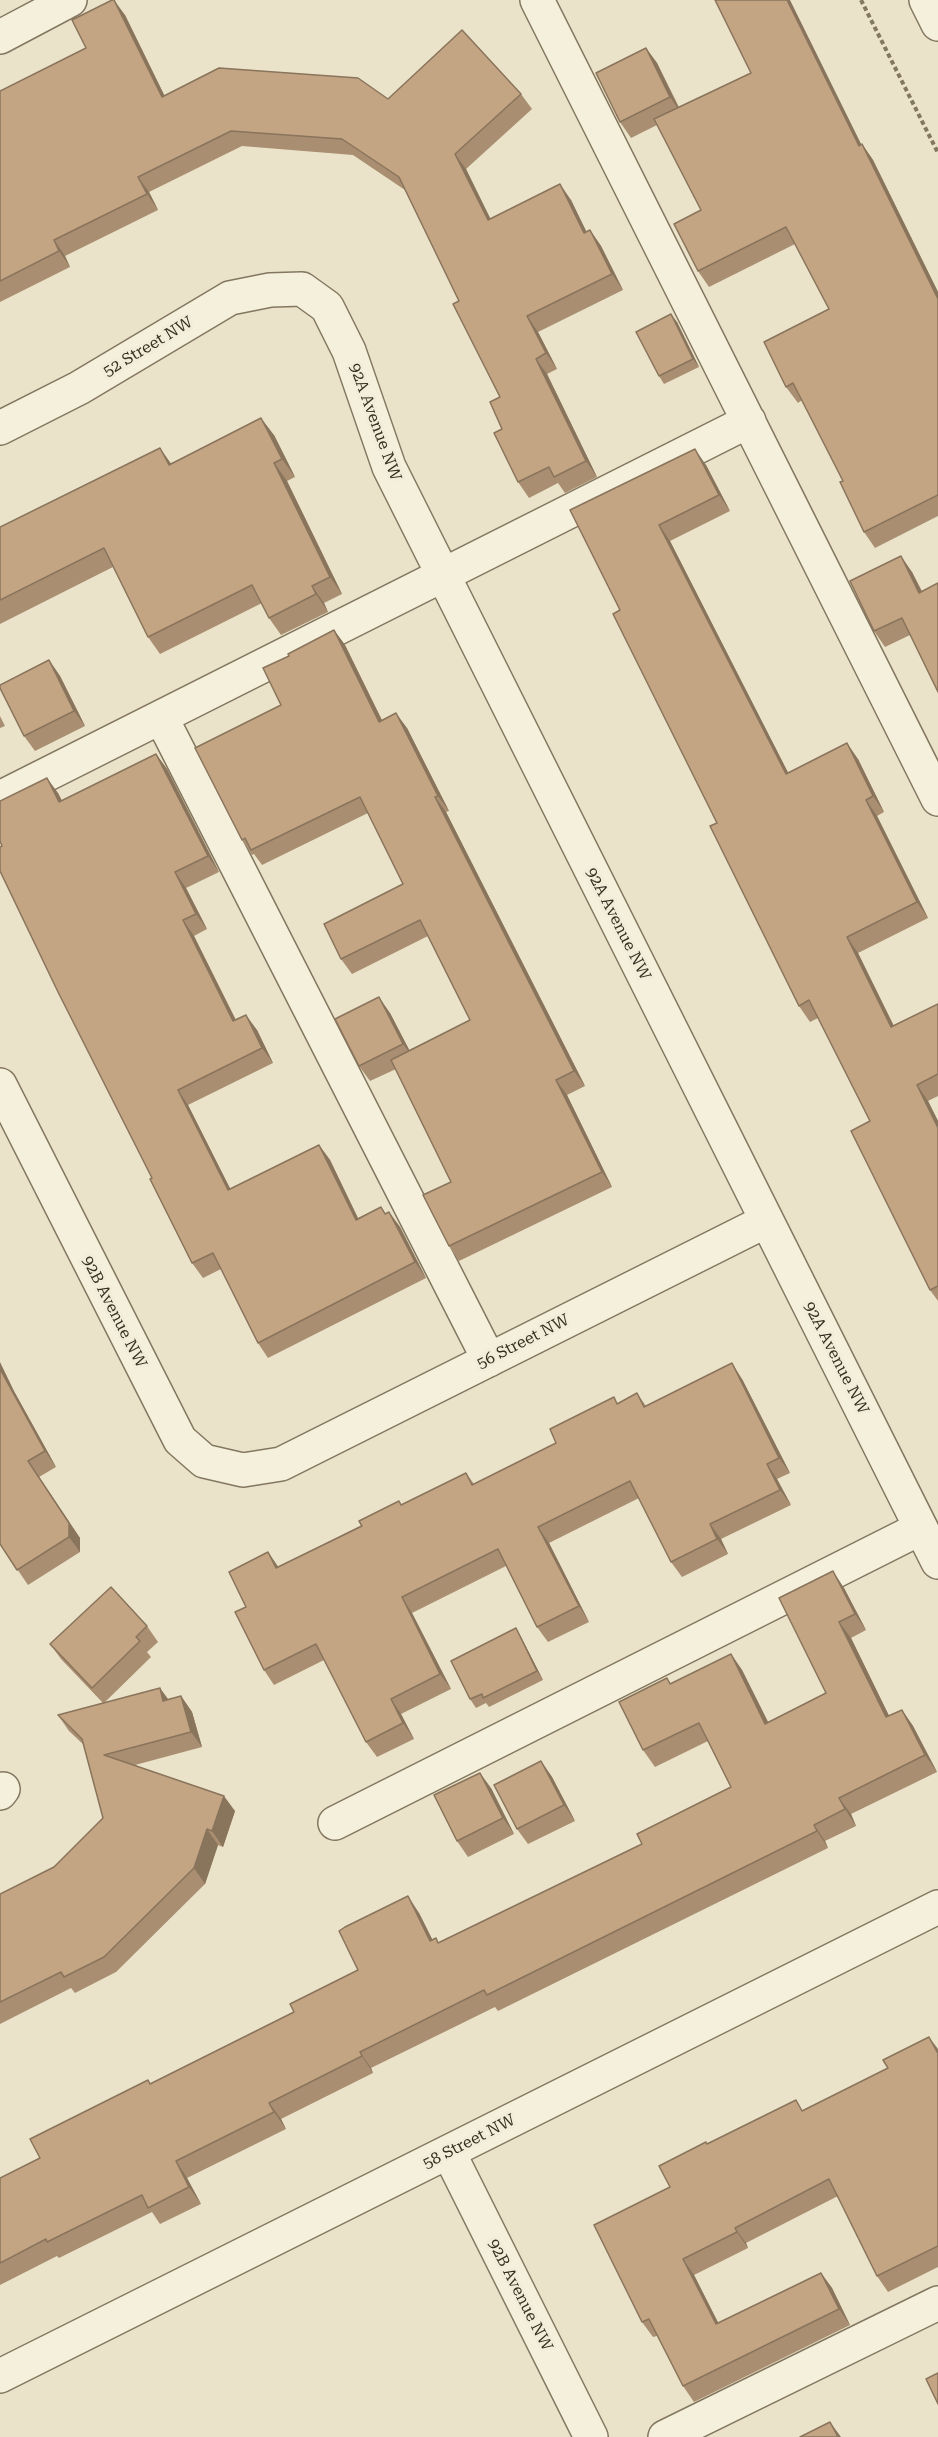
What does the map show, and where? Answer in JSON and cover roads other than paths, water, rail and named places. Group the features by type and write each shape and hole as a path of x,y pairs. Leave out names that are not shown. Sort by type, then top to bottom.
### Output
{"street":[{"path":"0,37 70,0"},
{"path":"537,0 938,799"},
{"path":"926,0 938,24"},
{"name":"52 Street NW","path":"0,428 79,388 230,298 270,290 302,289"},
{"name":"92A Avenue NW","path":"302,289 327,307 350,351 389,467 938,1562"},
{"path":"0,798 748,421"},
{"path":"161,717 489,1360"},
{"name":"92B Avenue NW","path":"0,1085 180,1440 204,1461 243,1470 281,1464"},
{"name":"56 Street NW","path":"281,1464 766,1221"},
{"path":"335,1823 921,1528"},
{"name":"58 Street NW","path":"0,2376 938,1907"},
{"name":"92B Avenue NW","path":"449,2153 591,2437"},
{"path":"666,2437 938,2303"}]}
